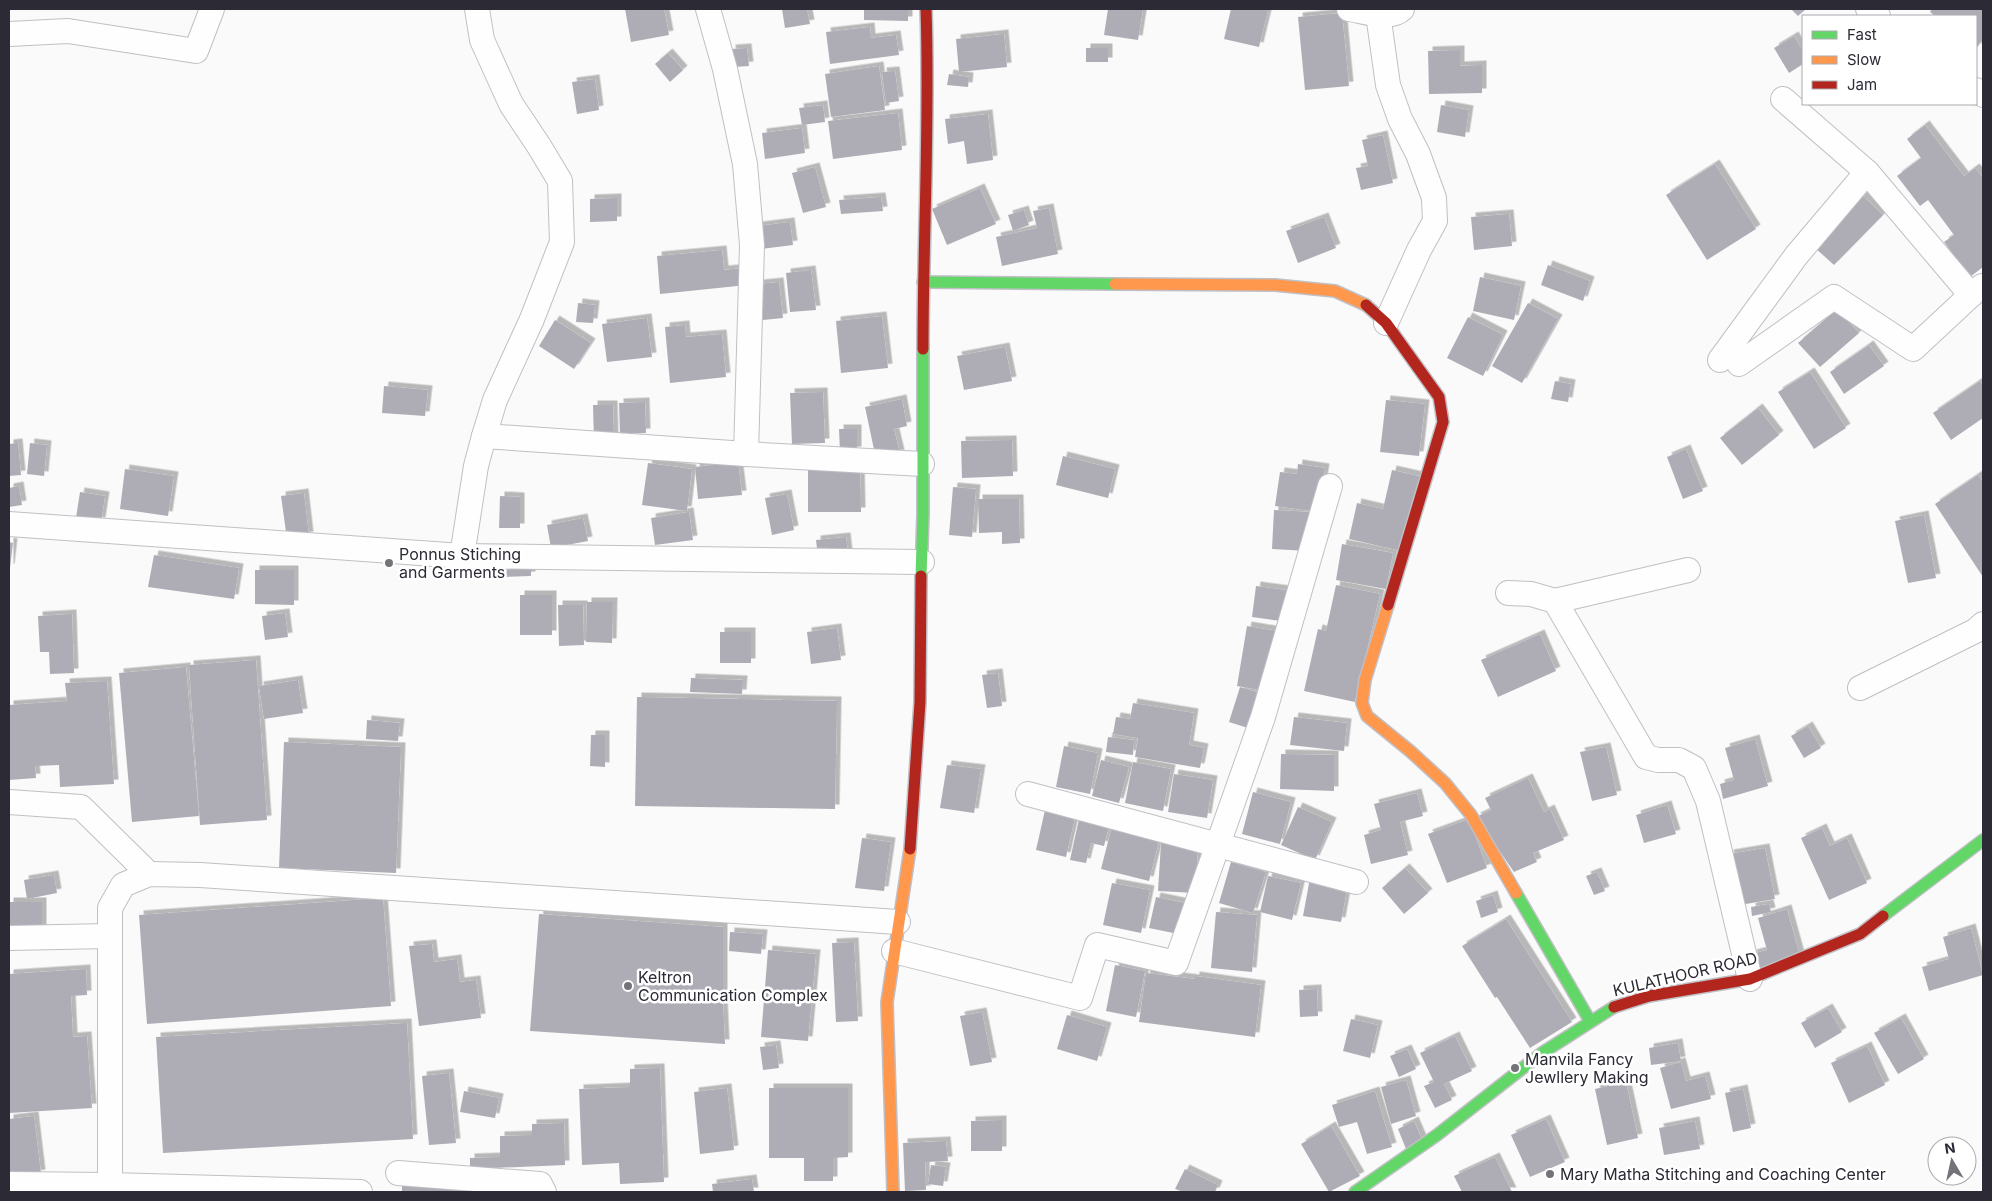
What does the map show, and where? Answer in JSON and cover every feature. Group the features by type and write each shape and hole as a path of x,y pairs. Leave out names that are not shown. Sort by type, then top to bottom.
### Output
{"street":[{"path":"9,34 68,31 196,52 212,9"},
{"path":"462,556 476,466 495,400 532,319 562,242 560,182 511,104 482,40 477,9"},
{"path":"708,9 725,68 745,164 751,236 746,454"},
{"path":"893,1192 887,1002 911,844 920,702 924,515 922,464 923,282 928,68 926,9"},
{"path":"1349,9 1378,14 1399,12 1402,9"},
{"path":"1378,14 1388,85 1400,119 1418,154 1434,198 1435,221 1419,250 1386,324"},
{"path":"1783,99 1867,172 1977,290 1913,349 1834,297 1729,362 1796,256 1867,172"},
{"path":"923,282 1275,285 1335,291 1365,304 1386,324 1440,397 1444,422 1365,680 1362,704 1367,716 1410,751 1445,784 1471,815 1590,1021"},
{"path":"484,436 922,464"},
{"path":"894,951 1080,998 1097,945 1176,963 1263,717 1330,486"},
{"path":"9,524 462,556 922,562"},
{"path":"1508,593 1538,596 1555,601 1688,570"},
{"path":"1555,601 1646,757 1658,760 1679,760 1694,768 1708,801 1750,979"},
{"path":"1860,688 1975,631 1983,624"},
{"path":"1028,794 1356,882"},
{"path":"9,802 81,807 149,874"},
{"name":"KULATHOOR ROAD","path":"1355,1192 1437,1135 1542,1053 1610,1008 1649,996 1750,979 1860,934 1983,840"},
{"path":"110,1188 110,908 123,885 149,874 229,877 898,922"},
{"path":"9,938 109,936"},
{"path":"398,1173 540,1184 544,1192"},
{"path":"9,1184 110,1188 360,1192"}],"building":[{"path":"625,9 664,9 669,35 631,42"},
{"path":"782,9 807,9 810,24 785,28"},
{"path":"864,9 908,9 908,21 864,20"},
{"path":"1108,9 1143,9 1138,40 1104,35"},
{"path":"1231,9 1268,10 1259,47 1224,39"},
{"path":"1791,9 1806,9 1798,16"},
{"path":"1932,9 1983,9 1983,39 1977,48 1977,15 1934,15 1930,12"},
{"path":"1342,13 1349,86 1305,90 1298,17"},
{"path":"870,27 871,38 896,35 899,55 830,64 826,32"},
{"path":"1004,34 1007,67 959,72 956,39"},
{"path":"1794,36 1802,49 1802,65 1789,73 1774,48"},
{"path":"747,48 749,66 733,67 731,49"},
{"path":"1086,48 1108,48 1108,62 1086,62"},
{"path":"1460,50 1460,66 1482,65 1482,93 1429,94 1428,51"},
{"path":"668,53 683,70 670,82 655,64"},
{"path":"879,66 885,110 831,117 825,74"},
{"path":"895,71 899,101 886,103 882,72"},
{"path":"949,74 969,77 968,87 947,85"},
{"path":"595,79 599,110 577,114 572,82"},
{"path":"823,105 825,122 802,125 799,108"},
{"path":"1441,105 1469,110 1465,137 1437,132"},
{"path":"898,113 902,150 833,159 828,121"},
{"path":"988,114 993,160 967,164 964,141 948,144 945,119"},
{"path":"1925,125 1964,176 1975,168 1983,178 1983,267 1970,277 1944,242 1954,235 1928,200 1920,206 1897,176 1921,158 1907,139"},
{"path":"802,128 805,153 765,159 762,133"},
{"path":"1383,135 1393,183 1361,190 1356,168 1368,166 1362,140"},
{"path":"1715,164 1756,229 1707,260 1666,195"},
{"path":"815,167 826,207 803,213 792,173"},
{"path":"980,188 996,224 947,245 932,209"},
{"path":"1863,196 1883,215 1834,265 1814,247"},
{"path":"881,197 883,211 841,214 839,200"},
{"path":"617,198 617,221 590,222 590,199"},
{"path":"1049,208 1058,254 1002,266 996,237 1037,228 1033,211"},
{"path":"1024,210 1029,225 1013,231 1008,215"},
{"path":"1509,214 1512,246 1474,250 1471,217"},
{"path":"1324,217 1336,248 1298,263 1286,231"},
{"path":"790,222 793,245 761,249 758,226"},
{"path":"722,250 724,270 745,268 747,285 660,294 657,256"},
{"path":"1548,265 1590,281 1583,301 1541,285"},
{"path":"811,270 816,310 790,312 786,273"},
{"path":"1480,277 1521,286 1514,320 1473,311"},
{"path":"779,282 783,318 763,320 759,284"},
{"path":"578,303 595,305 593,323 576,322"},
{"path":"1528,303 1558,319 1522,383 1492,366"},
{"path":"1837,309 1859,333 1820,367 1798,343"},
{"path":"882,316 888,368 841,373 836,321"},
{"path":"1468,317 1503,335 1483,376 1447,358"},
{"path":"647,318 652,357 607,362 602,324"},
{"path":"555,320 591,343 574,369 539,346"},
{"path":"685,325 686,337 722,334 726,377 670,383 665,327"},
{"path":"1869,345 1884,366 1844,394 1830,372"},
{"path":"1005,347 1012,381 964,390 957,356"},
{"path":"1810,372 1846,428 1814,449 1778,392"},
{"path":"1555,381 1571,384 1568,402 1551,399"},
{"path":"1980,381 1983,386 1983,418 1951,440 1933,413"},
{"path":"384,386 428,390 425,416 382,413"},
{"path":"823,392 825,443 792,444 790,393"},
{"path":"902,399 907,426 894,429 900,454 876,459 865,407"},
{"path":"1386,400 1425,404 1419,456 1380,452"},
{"path":"645,402 646,433 620,434 619,403"},
{"path":"593,405 613,405 614,440 594,441"},
{"path":"1758,408 1779,435 1742,465 1720,438"},
{"path":"839,429 857,429 857,451 840,452"},
{"path":"1012,440 1013,476 962,478 961,441"},
{"path":"18,443 21,475 9,476 9,444"},
{"path":"30,443 47,445 44,476 27,474"},
{"path":"1686,449 1703,491 1683,499 1667,457"},
{"path":"1063,456 1115,469 1108,498 1056,485"},
{"path":"738,462 742,495 698,499 695,467"},
{"path":"648,463 692,469 687,511 642,505"},
{"path":"1298,464 1325,468 1318,512 1275,506 1280,472 1297,474"},
{"path":"808,466 860,466 861,512 808,512"},
{"path":"125,469 174,476 168,516 120,509"},
{"path":"1392,470 1423,477 1406,552 1349,539 1357,503 1383,509"},
{"path":"1978,475 1983,482 1983,577 1935,504"},
{"path":"19,486 22,505 9,507 9,488"},
{"path":"953,487 976,489 972,537 949,535"},
{"path":"80,492 105,496 101,522 76,518"},
{"path":"304,493 309,536 287,539 281,496"},
{"path":"787,494 794,530 772,535 765,498"},
{"path":"500,496 520,497 520,528 499,528"},
{"path":"978,499 1019,499 1020,543 1002,544 1002,532 979,533"},
{"path":"1274,510 1312,512 1309,551 1272,549"},
{"path":"689,512 693,540 655,545 651,518"},
{"path":"1924,515 1936,578 1908,583 1895,521"},
{"path":"583,518 588,541 551,548 547,525"},
{"path":"846,537 849,562 819,566 816,540"},
{"path":"9,542 13,543 10,568 9,568"},
{"path":"1342,544 1393,553 1386,589 1336,580"},
{"path":"154,555 239,568 234,599 148,587"},
{"path":"531,558 531,576 502,577 502,559"},
{"path":"255,570 294,570 294,605 255,604"},
{"path":"1336,585 1380,594 1355,702 1304,691 1318,629 1326,631"},
{"path":"1256,586 1300,592 1295,623 1252,617"},
{"path":"520,595 552,595 552,635 520,635"},
{"path":"587,602 613,602 612,643 586,642"},
{"path":"558,605 583,605 584,645 559,646"},
{"path":"285,613 288,637 265,640 262,616"},
{"path":"72,614 74,673 50,674 49,652 40,652 38,616"},
{"path":"1247,626 1289,633 1278,693 1237,686"},
{"path":"837,628 841,660 811,664 807,632"},
{"path":"720,632 751,632 751,663 720,663"},
{"path":"1540,634 1556,671 1498,697 1481,660"},
{"path":"256,660 267,820 200,825 189,665"},
{"path":"186,667 199,816 132,822 119,673"},
{"path":"998,673 1002,706 987,708 982,675"},
{"path":"691,678 743,680 742,694 690,692"},
{"path":"298,680 303,713 264,719 259,686"},
{"path":"107,681 114,784 60,787 59,765 35,766 36,778 9,780 9,705 67,701 65,683"},
{"path":"1240,687 1260,693 1248,728 1229,722"},
{"path":"637,697 837,701 835,809 635,806"},
{"path":"1133,703 1194,713 1189,745 1204,748 1200,768 1135,757 1138,738 1113,734 1116,717 1130,719"},
{"path":"1294,717 1347,723 1344,751 1290,745"},
{"path":"367,720 400,723 398,741 366,739"},
{"path":"1808,726 1821,748 1804,758 1791,736"},
{"path":"591,735 605,735 605,767 590,766"},
{"path":"1108,737 1134,740 1133,755 1106,752"},
{"path":"1755,739 1768,786 1723,799 1720,784 1734,780 1725,748"},
{"path":"284,742 401,747 396,873 279,868"},
{"path":"1064,746 1098,753 1090,794 1056,787"},
{"path":"1606,747 1617,795 1592,801 1580,752"},
{"path":"1281,754 1334,755 1334,791 1280,789"},
{"path":"1101,760 1129,767 1119,803 1092,796"},
{"path":"1133,762 1171,769 1163,811 1125,803"},
{"path":"947,765 981,769 974,813 940,808"},
{"path":"1174,774 1213,780 1207,818 1168,812"},
{"path":"1528,778 1544,812 1550,809 1564,840 1533,853 1537,862 1514,872 1476,817 1491,810 1485,798"},
{"path":"1253,792 1291,802 1280,844 1242,834"},
{"path":"1417,793 1423,816 1400,822 1408,855 1371,864 1364,835 1381,830 1374,804"},
{"path":"1667,805 1676,834 1644,843 1636,815"},
{"path":"1298,807 1332,822 1315,860 1281,845"},
{"path":"1045,810 1075,817 1066,857 1036,850"},
{"path":"1079,819 1109,826 1104,846 1091,843 1086,863 1070,860"},
{"path":"1469,819 1487,868 1447,883 1428,834"},
{"path":"1112,826 1160,837 1149,881 1101,869"},
{"path":"1822,828 1830,846 1847,838 1867,883 1829,900 1801,838"},
{"path":"862,838 891,842 884,891 855,888"},
{"path":"1161,843 1198,846 1195,893 1158,891"},
{"path":"1765,848 1775,899 1740,905 1729,854"},
{"path":"1231,862 1266,872 1253,913 1219,903"},
{"path":"1405,868 1428,893 1404,914 1382,888"},
{"path":"1597,872 1605,891 1594,895 1586,876"},
{"path":"54,875 57,893 27,899 24,880"},
{"path":"1268,876 1301,883 1292,920 1260,912"},
{"path":"1310,878 1348,884 1341,922 1303,916"},
{"path":"1112,883 1150,890 1141,933 1103,925"},
{"path":"1493,895 1498,912 1481,918 1476,901"},
{"path":"1156,897 1190,904 1183,935 1149,928"},
{"path":"383,898 391,1006 147,1024 139,915"},
{"path":"9,902 42,902 42,936 9,937"},
{"path":"1769,904 1771,912 1752,916 1751,907"},
{"path":"1787,909 1800,956 1756,969 1752,954 1767,950 1758,918"},
{"path":"1216,912 1257,915 1252,972 1211,968"},
{"name":"Keltron Communication Complex","path":"539,914 723,927 725,1044 530,1031"},
{"path":"1506,919 1572,1022 1530,1048 1462,946"},
{"path":"1971,928 1983,975 1929,991 1922,967 1949,959 1943,937"},
{"path":"730,932 763,934 761,954 729,951"},
{"path":"854,942 858,1021 836,1022 832,943"},
{"path":"432,944 434,962 457,959 460,982 476,980 481,1018 419,1026 409,946"},
{"path":"768,950 816,954 808,1041 761,1037"},
{"path":"1115,965 1145,971 1136,1017 1106,1011"},
{"path":"86,969 87,995 71,996 73,1037 87,1036 92,1108 9,1113 9,974"},
{"path":"1146,973 1195,979 1195,976 1261,985 1255,1037 1139,1022"},
{"path":"1317,989 1318,1016 1300,1017 1299,990"},
{"path":"1828,1008 1842,1032 1815,1048 1801,1023"},
{"path":"982,1012 992,1062 970,1066 960,1016"},
{"path":"1067,1015 1107,1027 1097,1061 1057,1049"},
{"path":"1901,1018 1924,1059 1898,1074 1874,1033"},
{"path":"1351,1019 1378,1025 1370,1058 1343,1051"},
{"path":"407,1023 413,1139 163,1153 156,1037"},
{"path":"1455,1036 1472,1071 1444,1084 1452,1100 1435,1108 1424,1086 1434,1082 1420,1053"},
{"path":"1678,1043 1681,1061 1651,1065 1649,1048"},
{"path":"776,1045 779,1068 763,1070 760,1047"},
{"path":"1867,1046 1885,1085 1849,1103 1831,1063"},
{"path":"1407,1049 1416,1069 1399,1077 1390,1056"},
{"path":"1681,1062 1686,1081 1705,1076 1711,1099 1671,1109 1660,1068"},
{"path":"660,1068 664,1182 620,1184 619,1163 582,1165 579,1089 630,1087 630,1069"},
{"path":"449,1073 456,1143 429,1145 422,1076"},
{"path":"1406,1080 1416,1116 1391,1124 1381,1087"},
{"path":"1626,1082 1638,1138 1607,1145 1595,1089"},
{"path":"727,1088 734,1150 700,1154 694,1092"},
{"path":"769,1088 848,1088 848,1157 833,1158 833,1181 804,1181 804,1158 769,1158"},
{"path":"1743,1089 1751,1128 1733,1132 1725,1093"},
{"path":"464,1091 499,1098 495,1118 460,1112"},
{"path":"1375,1091 1392,1147 1367,1154 1357,1122 1339,1127 1332,1105"},
{"path":"34,1116 41,1174 9,1178 9,1119"},
{"path":"1546,1119 1565,1162 1530,1177 1511,1135"},
{"path":"1002,1120 1002,1151 971,1151 971,1121"},
{"path":"1414,1121 1423,1142 1406,1149 1398,1129"},
{"path":"1695,1121 1700,1149 1664,1155 1659,1128"},
{"path":"564,1123 565,1165 470,1169 470,1158 500,1157 500,1136 532,1135 532,1124"},
{"path":"1331,1126 1360,1176 1329,1192 1301,1144"},
{"path":"946,1141 948,1161 925,1162 926,1190 905,1191 903,1143"},
{"path":"1495,1157 1512,1192 1462,1192 1454,1176"},
{"path":"931,1165 946,1167 943,1186 928,1184"},
{"path":"1185,1169 1218,1185 1215,1192 1184,1192 1175,1189"},
{"path":"752,1179 754,1192 713,1192 712,1184"},
{"path":"402,1181 503,1192 402,1192"}],"traffic: fast":[{"path":"923,282 1115,284"},
{"path":"921,576 923,349"},
{"path":"1883,916 1983,840"},
{"path":"1516,893 1590,1021"},
{"path":"1355,1192 1437,1135 1542,1053 1614,1007"}],"traffic: slow":[{"path":"1115,284 1275,285 1335,291 1366,305"},
{"path":"1388,605 1365,680 1362,703 1367,716 1445,783 1471,815 1516,893"},
{"path":"893,1192 887,1002 910,849"}],"traffic: jam":[{"path":"923,349 927,94 926,9"},
{"path":"1366,305 1386,323 1439,397 1443,422 1388,605"},
{"path":"910,849 920,702 921,576"},
{"path":"1614,1007 1649,996 1750,979 1860,934 1883,916"}],"place":[{"name":"Ponnus Stiching and Garments","path":"389,563"},
{"name":"Keltron Communication Complex","path":"628,986"},
{"name":"Manvila Fancy Jewllery Making","path":"1515,1068"},
{"name":"Mary Matha Stitching and Coaching Center","path":"1550,1174"}]}
